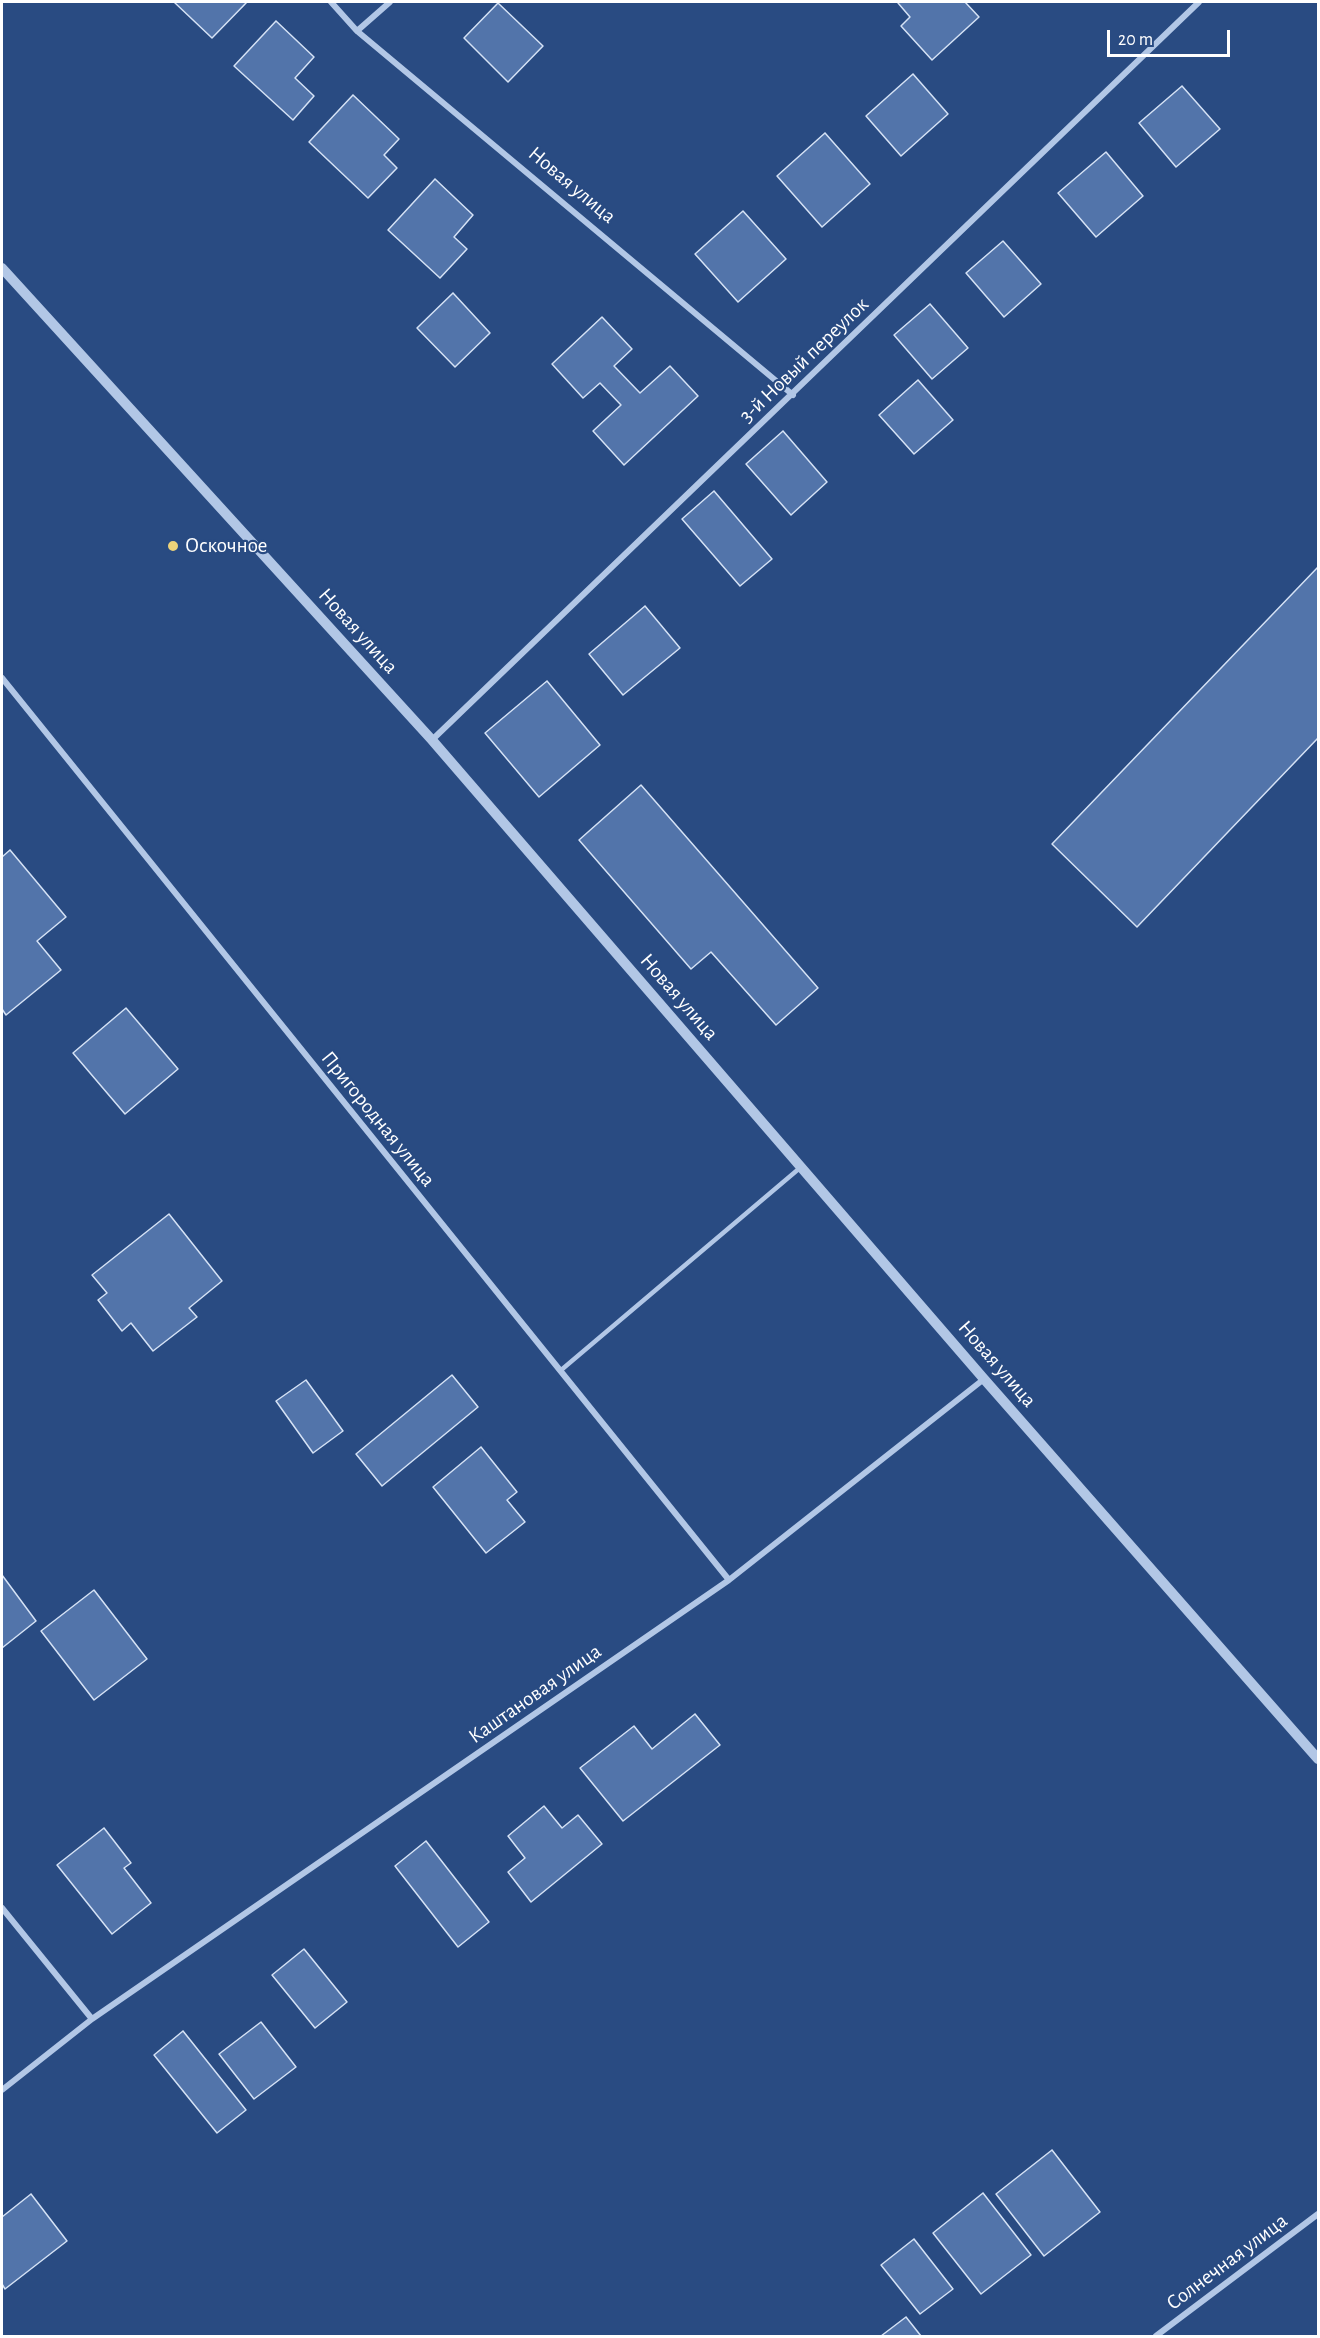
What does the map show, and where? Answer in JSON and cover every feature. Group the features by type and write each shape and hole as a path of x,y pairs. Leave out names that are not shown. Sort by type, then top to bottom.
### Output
{"street":[{"name":"Новая улица","path":"331,2 357,31 792,395"},
{"path":"357,31 390,2"},
{"name":"3-й Новый переулок","path":"432,741 1199,2"},
{"name":"Новая улица","path":"2,268 432,741 984,1379 1318,1759"},
{"name":"Пригородная улица","path":"2,678 729,1580"},
{"name":"Каштановая улица","path":"2,2090 92,2019 729,1580 984,1379"},
{"path":"2,1908 92,2019"},
{"name":"Солнечная улица","path":"1156,2337 1318,2214"}],"lane":[{"path":"560,1371 801,1167"}],"building":[{"path":"174,2 247,2 212,38"},
{"path":"899,2 965,2 979,17 932,60 901,26 910,17"},
{"path":"498,3 543,46 508,82 464,38"},
{"path":"276,21 314,57 295,78 314,96 293,120 234,66"},
{"path":"913,74 948,114 901,156 866,116"},
{"path":"1182,86 1220,129 1176,167 1139,123"},
{"path":"353,95 399,139 384,155 397,168 368,198 309,142"},
{"path":"825,133 870,184 822,227 777,176"},
{"path":"1106,152 1143,196 1096,237 1058,193"},
{"path":"435,179 473,215 454,237 467,249 440,278 388,230"},
{"path":"743,211 786,259 738,302 695,254"},
{"path":"1003,241 1041,284 1004,317 966,273"},
{"path":"453,293 490,333 455,367 417,328"},
{"path":"930,304 968,348 932,379 894,335"},
{"path":"602,317 632,349 614,366 640,393 670,366 698,396 624,465 593,431 621,405 600,383 583,398 552,364"},
{"path":"918,380 953,420 914,454 879,415"},
{"path":"783,431 827,482 791,515 746,464"},
{"path":"714,491 772,559 740,586 682,519"},
{"path":"1318,567 1318,738 1137,927 1052,844"},
{"path":"645,606 680,648 623,695 589,654"},
{"path":"547,681 600,745 539,797 485,733"},
{"path":"641,785 818,988 776,1025 711,952 691,969 579,840"},
{"path":"10,850 66,917 37,941 61,970 6,1015 2,1009 2,857"},
{"path":"126,1008 178,1069 125,1114 73,1053"},
{"path":"169,1214 222,1281 189,1308 197,1317 153,1351 131,1323 122,1331 98,1300 107,1293 92,1275"},
{"path":"452,1375 478,1407 382,1486 356,1454"},
{"path":"306,1380 343,1431 313,1453 276,1401"},
{"path":"481,1447 517,1492 507,1500 525,1522 486,1553 433,1487"},
{"path":"2,1575 36,1621 2,1648"},
{"path":"94,1590 147,1659 94,1700 41,1631"},
{"path":"695,1714 720,1745 623,1821 580,1768 634,1726 652,1749"},
{"path":"544,1806 562,1828 578,1815 602,1844 531,1902 508,1872 525,1858 508,1836"},
{"path":"104,1828 131,1863 124,1868 151,1903 112,1934 57,1865"},
{"path":"426,1841 489,1922 458,1947 395,1866"},
{"path":"304,1949 347,2002 315,2028 272,1975"},
{"path":"261,2022 296,2067 254,2099 219,2054"},
{"path":"183,2031 246,2110 217,2133 154,2055"},
{"path":"1052,2150 1100,2212 1044,2256 996,2194"},
{"path":"983,2193 1031,2255 981,2294 933,2233"},
{"path":"31,2194 67,2241 5,2289 2,2284 2,2217"},
{"path":"914,2239 953,2289 920,2314 881,2265"},
{"path":"906,2317 921,2336 881,2336"}],"place":[{"name":"Оскочное","path":"173,546"}]}
